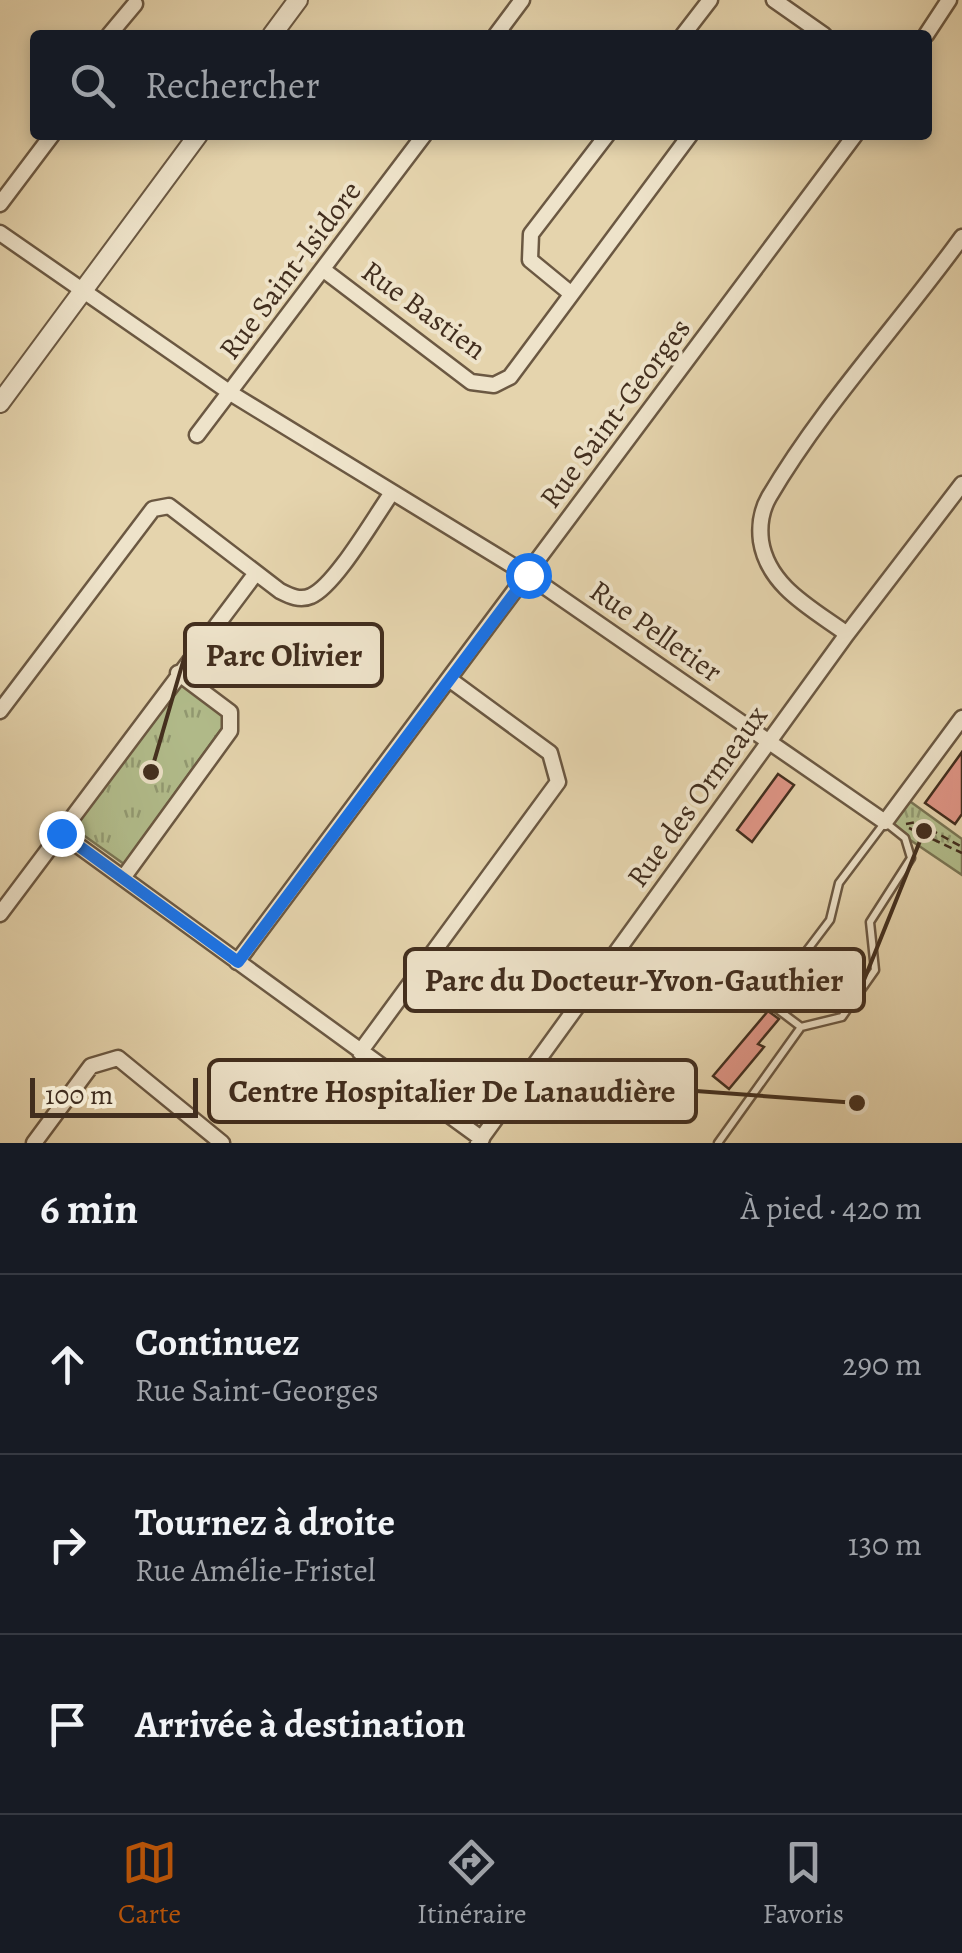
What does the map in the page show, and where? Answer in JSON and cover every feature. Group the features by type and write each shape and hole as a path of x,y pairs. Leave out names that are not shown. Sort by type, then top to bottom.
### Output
{"street":[{"path":"276,30 298,0"},
{"path":"500,30 522,0"},
{"path":"687,30 710,0"},
{"path":"774,0 817,30"},
{"path":"929,30 949,0"},
{"path":"113,30 135,4"},
{"path":"0,204 48,140"},
{"path":"0,404 194,140"},
{"name":"Rue Saint-Isidore","path":"197,435 232,394 420,140"},
{"path":"570,292 530,260 531,234 603,140"},
{"name":"Rue Bastien","path":"325,271 471,382 494,385 510,377 686,140"},
{"name":"Rue Saint-Georges","path":"238,962 851,140"},
{"name":"Rue Pelletier","path":"0,233 232,394 528,575 885,822"},
{"path":"848,634 787,590 772,574 761,544 760,520 768,498 820,425 962,237"},
{"name":"Rue des Ormeaux","path":"480,1141 848,634 962,484"},
{"path":"0,711 154,508 169,506 292,597 311,596 328,581 391,494"},
{"path":"0,914 256,573"},
{"path":"123,878 230,731 230,712 178,673"},
{"path":"360,1052 558,782 550,753 450,680"},
{"path":"885,822 962,718"},
{"path":"61,833 480,1141"},
{"path":"34,1143 90,1066 118,1058 222,1143"}],"lane":[{"path":"718,1143 801,1026 842,1017 875,970 870,922 911,858 904,838 885,822 840,883 830,920 768,1002 801,1026"}],"path":[{"path":"917,822 962,850 901,825 917,822"}],"green space":[{"path":"178,680 230,717 124,864 72,827"},
{"path":"904,797 962,839 962,875 885,823"}],"building":[{"path":"962,752 962,814 955,824 925,803"},
{"path":"778,774 794,785 752,842 737,830"},
{"path":"768,1011 779,1019 758,1044 764,1047 729,1089 713,1076"}],"place":[{"name":"Parc Olivier","path":"151,772"},
{"name":"Parc du Docteur-Yvon-Gauthier","path":"924,831"},
{"name":"Centre Hospitalier De Lanaudière","path":"857,1103"}],"route":[{"path":"61,833 238,962 528,575"}]}
